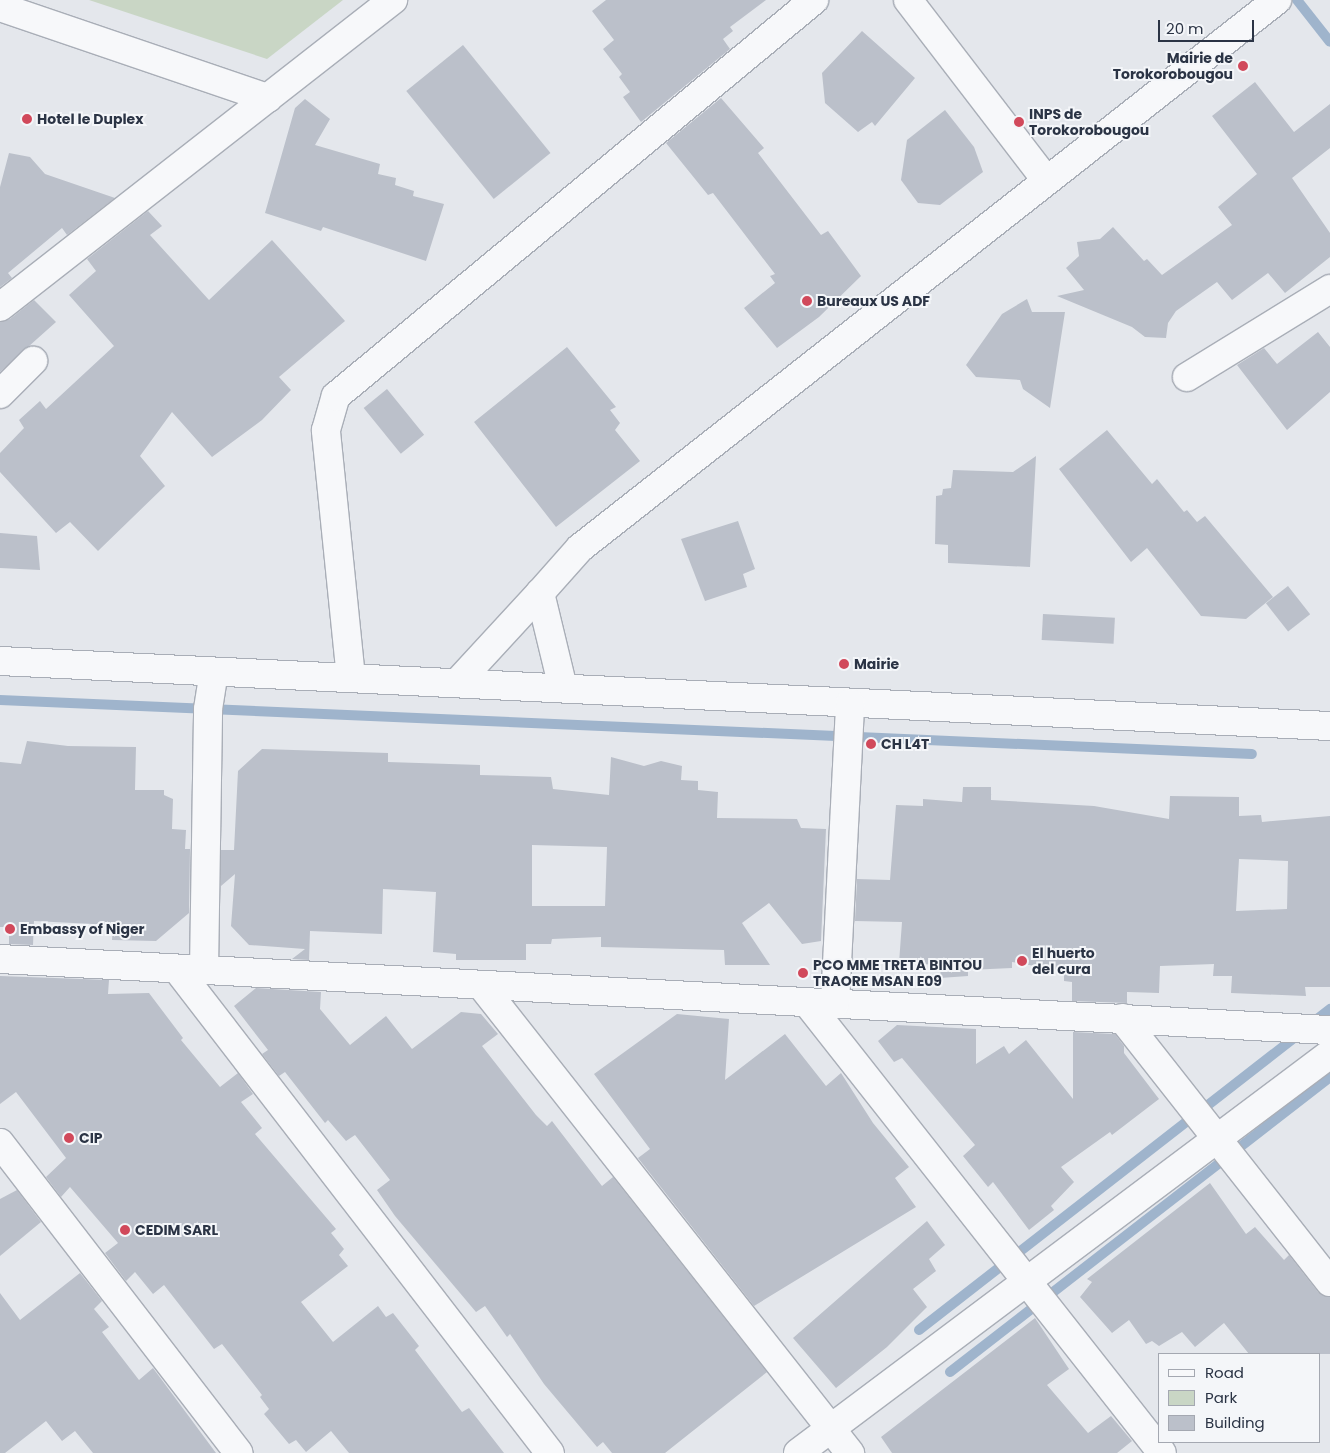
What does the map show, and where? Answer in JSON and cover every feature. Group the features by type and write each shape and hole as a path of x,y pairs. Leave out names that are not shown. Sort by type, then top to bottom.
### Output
{"street":[{"path":"0,308 393,0"},
{"path":"352,678 326,430 336,396 814,0"},
{"path":"908,0 1046,180"},
{"path":"456,683 580,548 1277,0"},
{"path":"0,7 268,98"},
{"path":"1187,377 1330,289"},
{"path":"0,394 33,362"},
{"path":"540,593 563,688"},
{"path":"0,661 1330,726"},
{"path":"204,970 208,709 214,672"},
{"path":"835,1003 850,703"},
{"path":"0,959 808,1005 835,1003 1330,1030"},
{"path":"177,969 550,1453"},
{"path":"482,986 850,1453"},
{"path":"808,1005 1024,1281 1162,1453"},
{"path":"1122,1018 1216,1140 1330,1282"},
{"path":"798,1453 1024,1281 1330,1054"},
{"path":"0,1143 239,1453"}],"green space":[{"path":"89,0 343,0 267,59"}],"building":[{"path":"606,0 766,0 730,27 733,31 723,39 730,49 641,122 623,97 630,92 619,77 622,74 603,49 614,40 592,11"},
{"path":"862,31 915,78 875,126 872,122 858,132 825,103 822,73"},
{"path":"463,45 550,153 494,199 406,91"},
{"path":"1255,82 1294,132 1330,104 1330,148 1292,178 1330,233 1330,257 1285,293 1268,273 1232,300 1217,282 1176,311 1168,323 1166,338 1145,337 1132,327 1057,296 1084,290 1066,268 1079,256 1077,242 1100,239 1113,227 1144,261 1147,259 1162,275 1232,225 1218,207 1257,174 1212,116"},
{"path":"721,98 764,148 758,153 821,235 828,231 861,276 819,317 777,348 744,308 775,283 770,276 775,274 713,193 708,195 666,143"},
{"path":"305,99 330,119 315,145 380,164 378,174 396,178 395,185 414,191 413,196 444,204 426,261 323,227 321,231 265,213 295,108"},
{"path":"945,110 974,147 983,172 940,205 918,203 901,180 907,140"},
{"path":"9,153 30,157 45,174 115,198 67,235 62,228 8,273 12,278 0,287 0,187"},
{"path":"148,211 162,226 150,235 209,300 272,240 345,321 279,377 291,390 262,420 212,457 172,412 140,456 165,486 98,551 70,522 56,533 0,472 0,453 24,428 19,420 40,401 46,409 114,346 69,295 96,271 87,259"},
{"path":"1027,299 1032,312 1065,312 1050,408 1023,389 1020,380 976,377 966,365 1002,314"},
{"path":"34,300 56,322 0,372 0,322 10,319"},
{"path":"1318,332 1330,347 1330,392 1287,430 1237,365 1264,348 1277,364"},
{"path":"567,347 616,407 610,410 620,423 615,430 640,461 556,527 474,422"},
{"path":"387,389 424,435 401,454 364,408"},
{"path":"1107,430 1152,484 1157,479 1184,512 1187,510 1197,522 1205,516 1273,597 1246,619 1201,616 1147,548 1131,562 1059,469"},
{"path":"1036,456 1030,567 948,563 948,545 935,544 936,496 942,495 943,489 951,488 953,470 1013,472"},
{"path":"738,521 755,569 743,574 747,587 705,601 681,539"},
{"path":"0,533 37,536 40,570 0,568"},
{"path":"1288,586 1310,614 1288,632 1266,603"},
{"path":"1043,614 1115,618 1114,644 1042,640"},
{"path":"27,741 68,746 136,747 135,790 164,790 164,795 173,799 172,829 186,830 185,849 190,849 189,913 156,941 112,940 113,925 34,921 33,945 9,944 9,927 0,927 0,762 21,764"},
{"path":"262,749 388,753 388,762 480,765 480,775 551,777 553,789 609,795 611,757 644,766 661,761 682,766 681,780 698,781 698,790 718,792 717,818 797,819 801,828 826,829 821,941 802,944 769,903 742,923 770,965 725,965 724,950 601,947 601,937 552,939 551,944 526,944 526,960 456,960 456,954 433,952 436,892 383,889 382,934 310,931 309,960 292,959 305,949 249,945 231,926 235,874 221,886 221,850 234,850 238,771","holes":["532,845 607,847 605,906 532,906"]},
{"path":"963,787 991,787 991,800 1094,806 1169,819 1170,796 1239,797 1239,816 1261,815 1262,822 1330,816 1330,987 1305,987 1306,996 1231,993 1232,976 1213,976 1214,964 1160,966 1159,993 1127,992 1127,1003 1072,1001 1072,982 1064,981 1064,971 1012,962 1012,968 968,970 968,976 940,978 941,965 899,963 902,922 855,921 857,879 890,880 896,805 923,806 923,799 962,802","holes":["1239,859 1288,861 1287,909 1236,911"]},
{"path":"0,976 109,980 108,994 149,993 183,1038 181,1040 220,1087 238,1073 253,1094 241,1102 262,1128 255,1134 336,1229 331,1233 344,1249 339,1255 348,1266 301,1302 333,1342 378,1306 386,1317 393,1313 419,1346 415,1350 462,1412 469,1408 504,1453 349,1453 331,1431 306,1452 296,1440 289,1444 264,1414 269,1409 260,1397 262,1395 222,1344 214,1349 164,1285 153,1294 135,1272 126,1281 105,1253 118,1243 70,1187 61,1197 46,1177 66,1158 16,1092 0,1104"},
{"path":"256,988 321,992 320,1009 350,1045 386,1016 412,1049 461,1012 481,1014 498,1034 482,1046 536,1115 547,1126 552,1121 602,1186 613,1177 767,1372 665,1453 612,1453 603,1442 597,1447 544,1384 510,1334 507,1337 485,1306 476,1312 395,1216 377,1190 390,1180 355,1135 346,1141 328,1120 325,1123 285,1072 279,1076 262,1054 268,1050 234,1006"},
{"path":"677,1014 729,1019 725,1080 785,1034 826,1086 841,1073 873,1123 909,1167 895,1178 916,1207 754,1306 638,1158 650,1149 594,1074"},
{"path":"897,1025 976,1029 976,1064 1004,1046 1009,1054 1026,1040 1073,1099 1073,1032 1115,1034 1124,1046 1124,1053 1159,1099 1112,1135 1110,1132 1061,1167 1074,1182 1051,1206 1054,1210 1029,1230 993,1182 988,1187 963,1156 975,1145 902,1058 894,1062 878,1041"},
{"path":"1210,1183 1246,1234 1255,1227 1284,1260 1289,1255 1318,1292 1330,1297 1330,1354 1248,1353 1224,1323 1195,1347 1182,1332 1159,1346 1152,1341 1146,1344 1129,1320 1112,1333 1080,1297 1092,1282 1087,1279"},
{"path":"17,1190 41,1222 0,1256 0,1199"},
{"path":"927,1221 945,1245 929,1259 936,1271 913,1289 927,1307 887,1347 836,1388 793,1338"},
{"path":"80,1273 102,1301 94,1309 109,1327 102,1332 139,1380 153,1368 216,1453 93,1453 75,1431 62,1441 46,1421 5,1453 0,1453 0,1293 20,1320"},
{"path":"1035,1318 1069,1369 1047,1385 1088,1433 1111,1416 1132,1441 1117,1453 892,1453 881,1437"}],"waterway":[{"path":"1297,0 1330,42"},
{"path":"0,700 1252,754"},
{"path":"1312,1023 1330,1009"},
{"path":"919,1330 1299,1034"},
{"path":"950,1372 1330,1077"}],"place":[{"name":"Mairie de Torokorobougou","path":"1243,66"},
{"name":"Hotel le Duplex","path":"27,119"},
{"name":"INPS de Torokorobougou","path":"1019,122"},
{"name":"Bureaux US ADF","path":"807,301"},
{"name":"Mairie","path":"844,664"},
{"name":"CH L4T","path":"871,744"},
{"name":"Embassy of Niger","path":"10,929"},
{"name":"El huerto del cura","path":"1022,961"},
{"name":"PCO MME TRETA BINTOU TRAORE MSAN E09","path":"803,973"},
{"name":"CIP","path":"69,1138"},
{"name":"CEDIM SARL","path":"125,1230"}]}
